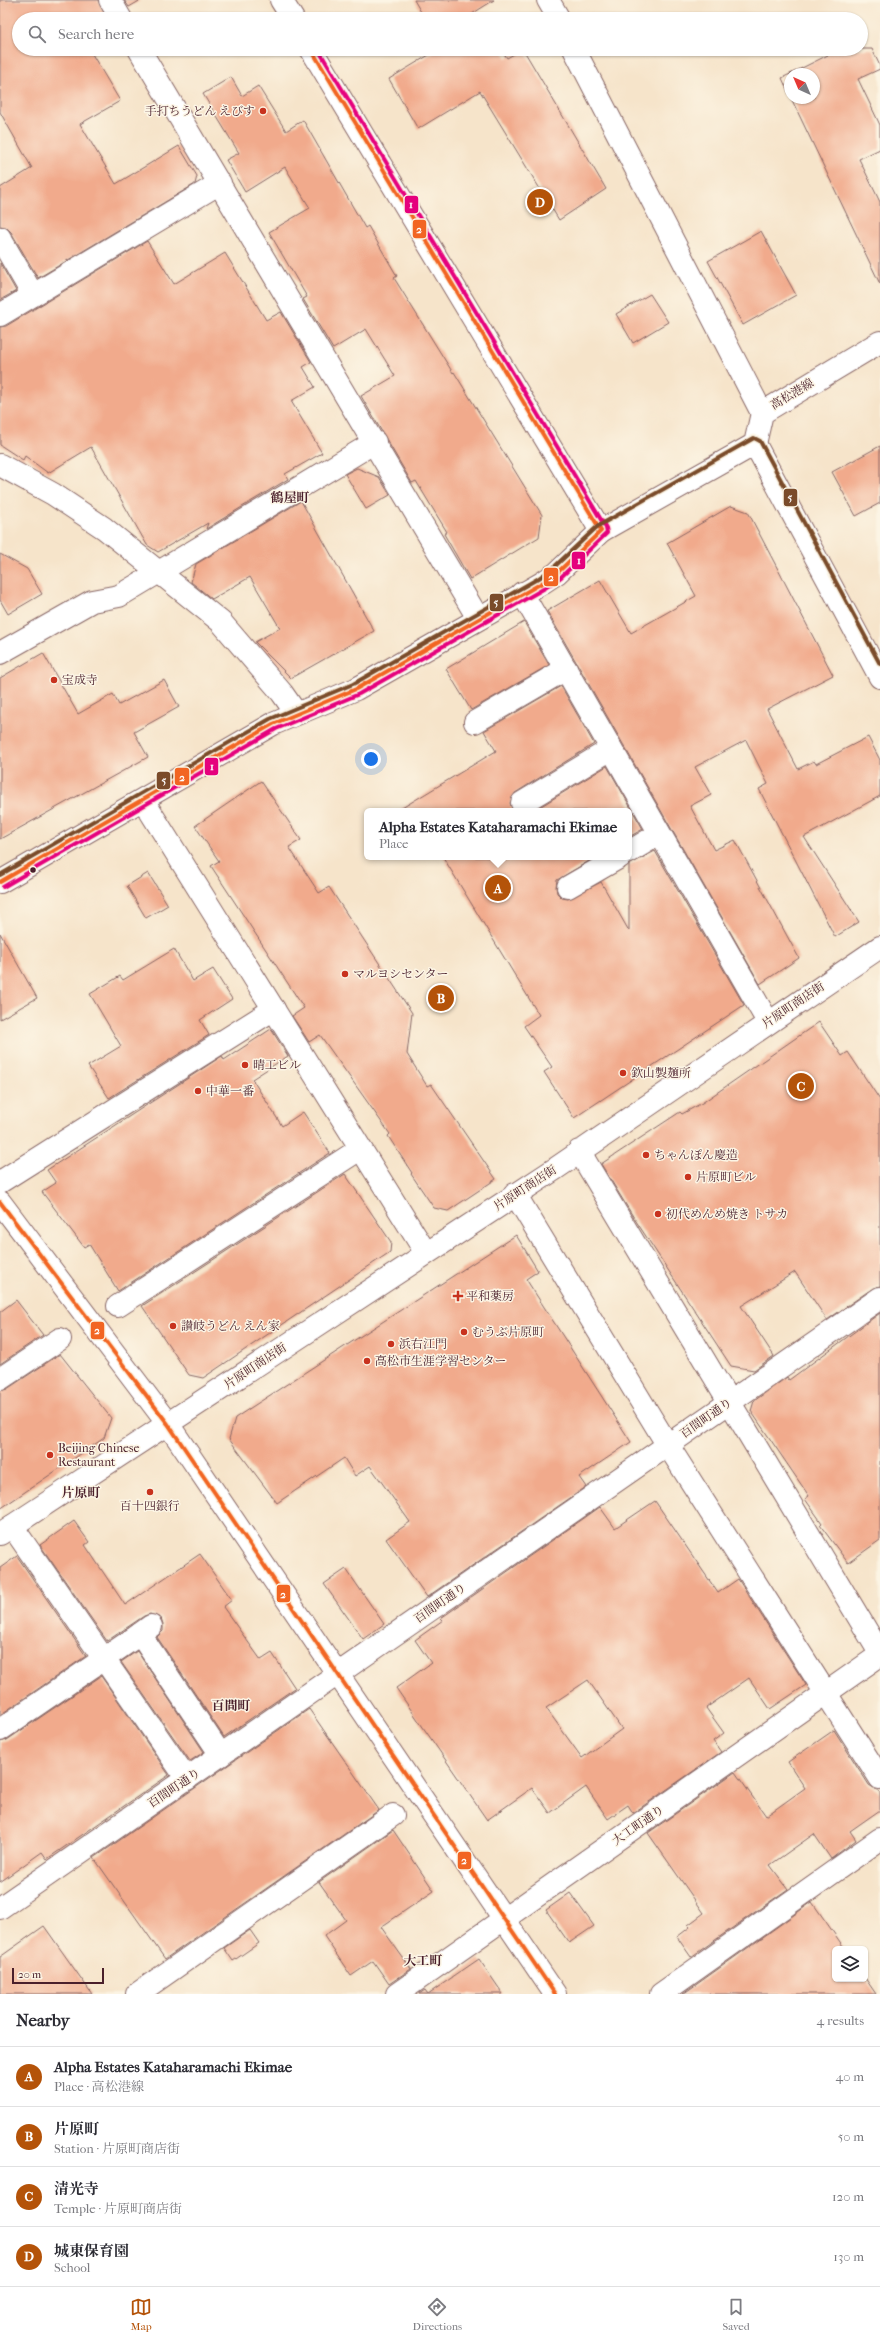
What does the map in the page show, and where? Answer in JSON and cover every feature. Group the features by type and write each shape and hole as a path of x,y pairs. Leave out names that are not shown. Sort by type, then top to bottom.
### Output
{"street":[{"path":"110,0 118,12"},
{"path":"281,0 289,12"},
{"path":"548,0 555,12"},
{"path":"144,56 375,442 478,618"},
{"path":"315,56 601,531"},
{"path":"578,56 762,413"},
{"path":"0,315 220,183"},
{"path":"0,238 34,295"},
{"name":"高松港線","path":"755,444 762,413 880,342"},
{"path":"0,653 92,601 119,596 158,571 375,442"},
{"path":"0,882 296,713 356,689 522,594 558,573 601,531 755,444 880,677"},
{"path":"0,465 53,494 98,524 221,622 282,693 296,713"},
{"path":"522,594 768,1022"},
{"path":"475,722 566,669"},
{"path":"522,803 611,749"},
{"path":"143,800 426,1253"},
{"path":"632,850 659,834"},
{"path":"568,888 615,860"},
{"name":"片原町商店街","path":"6,1530 579,1152 880,947"},
{"path":"0,1182 274,1009"},
{"path":"118,1306 360,1149"},
{"path":"579,1152 728,1403 880,1654"},
{"path":"515,1194 667,1444 880,1778"},
{"path":"0,1202 168,1424 555,1994"},
{"name":"百間町通り","path":"0,1908 221,1756 667,1444 880,1298"},
{"path":"0,1379 60,1339"},
{"path":"6,1530 105,1658 187,1778"},
{"path":"0,1730 146,1630 221,1756"},
{"name":"大工町通り","path":"397,1994 880,1654"},
{"path":"137,1994 393,1815"},
{"path":"661,1994 880,1839"}],"building":[{"path":"0,0 98,0 104,12 12,12 12,56 93,56 120,101 80,124 116,184 179,146 197,176 195,184 38,278 11,232 6,227 0,226 0,188 32,168 0,112"},
{"path":"124,0 141,0 129,7"},
{"path":"414,0 494,0 475,12 421,12"},
{"path":"868,49 872,49 880,69 858,79 880,125 880,149 859,159 880,202 880,284 794,104 820,104 820,68 802,68 826,56 868,56"},
{"path":"427,56 506,56 507,58 511,56 527,56 606,189 559,220 480,91 418,129 389,79"},
{"path":"231,77 242,96 258,86 286,131 303,120 365,228 368,226 397,276 394,278 542,515 539,537 470,579 444,534 447,532 416,481 412,483 361,396 395,376 366,329 333,349 303,299 307,297 269,232 310,208 285,167 245,192 226,160 239,153 203,94"},
{"path":"761,231 796,295 743,325 708,261"},
{"path":"147,241 174,284 225,253 266,320 281,312 311,362 303,367 315,387 291,401 322,453 285,474 288,479 206,529 208,523 158,552 147,545 91,447 48,473 25,456 23,460 0,445 0,327 6,326"},
{"path":"0,263 16,291 0,300"},
{"path":"650,294 668,322 633,343 616,314"},
{"path":"880,446 880,503 856,516 832,472"},
{"path":"357,468 379,477 390,495 366,509 345,474"},
{"path":"301,501 374,631 291,678 255,642 280,628 250,577 212,599 191,582 196,564"},
{"path":"731,506 748,512 833,675 767,709 798,769 814,761 816,764 868,737 880,760 880,796 804,837 859,922 835,937 759,789 768,784 746,740 695,767 711,795 690,806 714,850 735,840 799,958 760,984 547,611 600,580 631,633 696,596 667,543"},
{"path":"0,554 27,569 42,594 8,614 0,600"},
{"path":"524,622 549,665 471,710 446,669"},
{"path":"43,653 78,714 113,694 119,705 164,680 179,707 134,732 148,757 0,839 0,678"},
{"path":"561,686 594,744 515,793 510,803 512,808 402,808 496,751 484,731"},
{"path":"607,766 631,808 538,808"},
{"path":"261,781 301,840 289,847 319,893 329,887 412,1013 407,1054 427,1086 431,1084 496,1179 448,1211 434,1208 388,1136 390,1134 320,1035 309,1042 292,1016 304,1008 211,866 219,861 195,826"},
{"path":"632,810 643,829 632,835"},
{"path":"655,851 744,1005 574,1118 544,1072 552,1067 524,1026 539,1015 445,860 588,860 557,880 557,893 562,898 568,899 601,882 629,931 629,865"},
{"path":"148,873 168,905 146,918 127,886"},
{"path":"0,933 37,998 0,1019"},
{"path":"174,949 193,981 213,969 232,999 200,1020 209,1035 109,1098 88,1066 121,1046 90,994 120,976 123,980"},
{"path":"819,1022 842,1056 848,1052 880,1100 880,1286 873,1288 827,1320 795,1272 741,1306 774,1356 754,1370 731,1366 634,1218 601,1164 680,1112 682,1114 702,1103"},
{"path":"271,1029 288,1056 252,1079 282,1126 303,1112 330,1153 118,1291 89,1244 84,1247 42,1192 56,1183 47,1170 222,1056 224,1060"},
{"path":"345,1174 391,1242 390,1252 203,1378 189,1375 142,1306"},
{"path":"516,1235 538,1271 526,1279 631,1442 579,1477 586,1487 427,1597 386,1539 410,1522 370,1466 355,1476 344,1458 277,1503 229,1439 235,1418"},
{"path":"16,1300 43,1335 0,1364 0,1312"},
{"path":"880,1313 880,1540 848,1563 820,1525 822,1523 805,1499 809,1496 751,1411 754,1401 787,1377 789,1380"},
{"path":"60,1354 111,1418 104,1438 0,1509 0,1391 7,1389"},
{"path":"655,1501 718,1593 738,1579 806,1685 770,1709 749,1678 706,1708 724,1733 713,1741 721,1752 633,1813 628,1805 608,1819 586,1787 550,1813 532,1788 487,1820 396,1688 431,1663 415,1640 443,1620 441,1618 600,1507 615,1528","holes":["588,1680 622,1729 582,1758 546,1708"]},
{"path":"74,1521 89,1542 85,1545 125,1605 200,1554 232,1600 223,1607 261,1660 272,1653 295,1688 224,1737 157,1637 163,1631 161,1618 150,1614 144,1616 107,1641 40,1545"},
{"path":"17,1556 86,1656 0,1715 0,1568"},
{"path":"346,1569 384,1624 363,1639 324,1584"},
{"path":"137,1651 204,1752 190,1761 121,1662"},
{"path":"101,1676 169,1775 47,1859 42,1852 0,1882 0,1742 7,1740"},
{"path":"309,1709 379,1810 165,1959 94,1858"},
{"path":"834,1730 869,1785 880,1792 880,1810 850,1831 856,1840 831,1859 814,1834 770,1865 788,1889 691,1957 677,1937 690,1927 688,1925 704,1913 648,1833 735,1772 766,1816 805,1788 788,1762"},
{"path":"393,1830 434,1891 381,1927 411,1969 389,1984 373,1961 351,1976 324,1936 346,1920 319,1882"},
{"path":"570,1893 594,1926 569,1943 546,1910"},
{"path":"812,1902 843,1946 832,1946 832,1982 868,1982 876,1994 683,1994"},
{"path":"44,1926 92,1994 0,1994 0,1957"},
{"path":"250,1930 259,1943 233,1961 224,1948"},
{"path":"479,1959 503,1994 428,1994"},
{"path":"425,1990 428,1994 419,1994"}],"transit line":[{"name":"2","path":"0,882 273,724 356,689 542,583 557,573 601,531 315,56"},
{"name":"1","path":"3,887 276,729 359,694 545,588 561,577 607,533 606,528 322,56"},
{"name":"5","path":"0,875 270,719 353,684 539,578 553,568 598,526 754,438 760,441 880,664"},
{"name":"2","path":"0,1202 168,1424 555,1994"}],"place":[{"name":"手打ちうどん えびす","path":"263,111"},
{"name":"城東保育園","path":"540,202"},
{"name":"宝成寺","path":"54,680"},
{"name":"Alpha Estates Kataharamachi Ekimae","path":"498,888"},
{"name":"マルヨシセンター","path":"345,974"},
{"name":"片原町","path":"441,998"},
{"name":"晴工ビル","path":"245,1065"},
{"name":"欽山製麺所","path":"623,1073"},
{"name":"清光寺","path":"801,1086"},
{"name":"中華一番","path":"198,1091"},
{"name":"ちゃんぽん慶造","path":"646,1155"},
{"name":"片原町ビル","path":"688,1177"},
{"name":"初代めんめ焼き トサカ","path":"658,1214"},
{"name":"平和薬房","path":"458,1296"},
{"name":"讃岐うどん えん家","path":"173,1326"},
{"name":"むうぶ片原町","path":"464,1332"},
{"name":"浜右江門","path":"391,1344"},
{"name":"高松市生涯学習センター","path":"367,1361"},
{"name":"Beijing Chinese Restaurant","path":"50,1455"},
{"name":"百十四銀行","path":"150,1492"}],"district":[{"name":"鶴屋町","path":"290,497"},
{"name":"片原町","path":"81,1492"},
{"name":"百間町","path":"231,1705"},
{"name":"大工町","path":"423,1960"}]}
